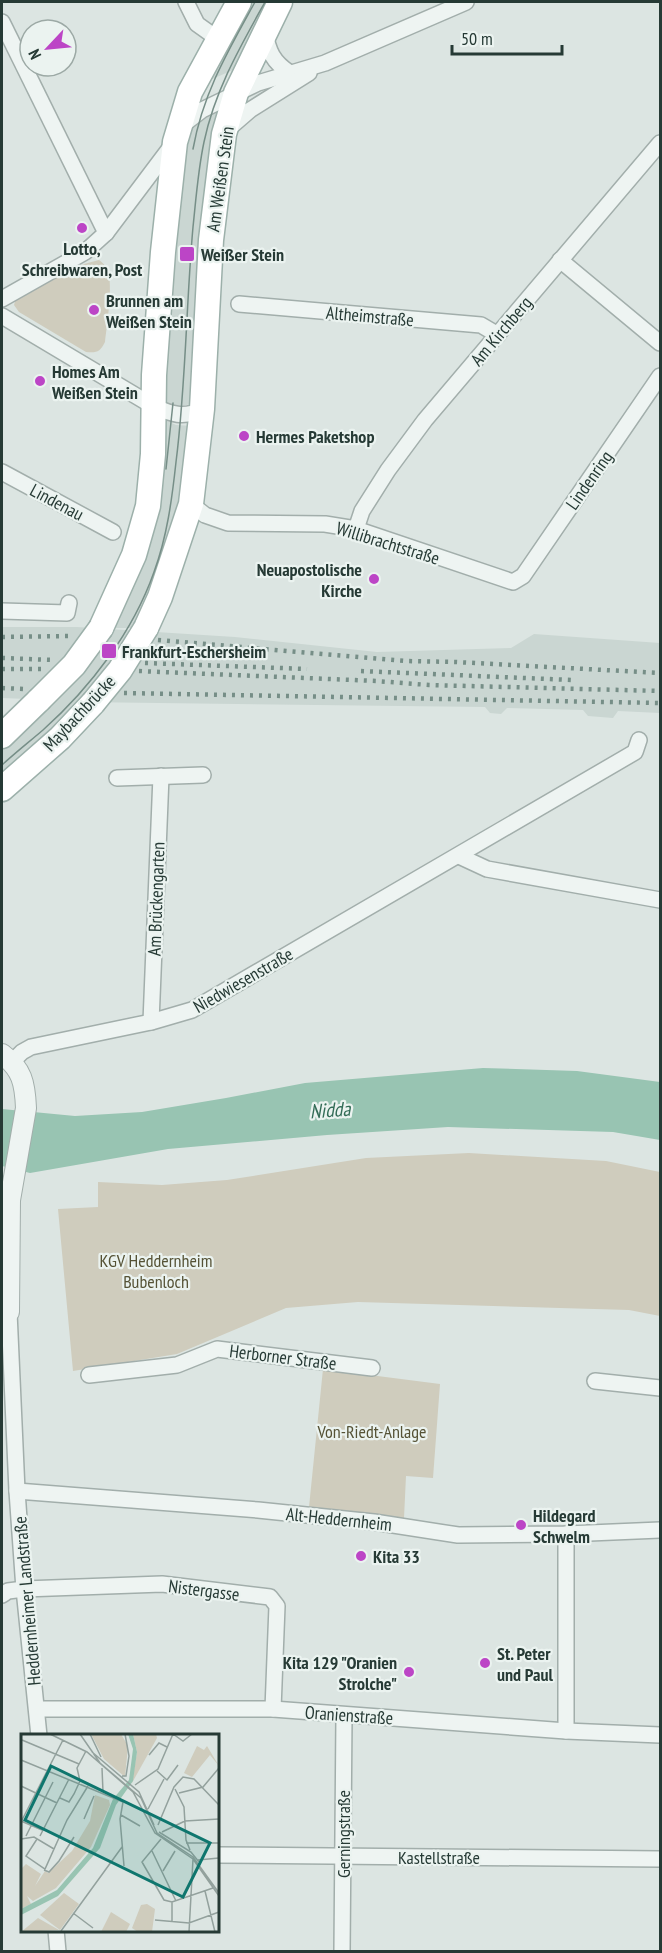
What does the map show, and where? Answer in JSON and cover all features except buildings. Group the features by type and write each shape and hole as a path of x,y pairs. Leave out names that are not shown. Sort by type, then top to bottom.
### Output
{"main road":[{"path":"153,406 164,252 176,136 190,92 239,2"},
{"name":"Am Weißen Stein","path":"146,628 160,597 191,504 202,409 211,240 224,134 236,93 280,2"},
{"name":"Maybachbrücke","path":"2,736 74,665 101,628 134,555 148,507 153,454 153,406"},
{"name":"Maybachbrücke","path":"2,789 60,738 93,703 120,670 146,628"}],"street":[{"path":"186,2 197,24 218,39"},
{"path":"2,299 85,252 106,233 176,136 202,110 258,83 325,63 466,2"},
{"path":"2,22 106,233"},
{"path":"264,31 274,60 290,74"},
{"path":"224,134 250,110 325,63"},
{"name":"Am Kirchberg","path":"356,530 362,511 388,470 425,420 660,143"},
{"path":"560,260 660,343"},
{"name":"Altheimstraße","path":"239,304 480,326 498,335"},
{"path":"2,316 153,406 181,416 202,409"},
{"name":"Lindenring","path":"515,581 523,576 660,376"},
{"name":"Lindenau","path":"2,472 113,532"},
{"name":"Willibrachtstraße","path":"191,504 205,515 228,523 324,524 356,530 509,581 515,581"},
{"path":"2,611 67,613 69,603"},
{"name":"Niedwiesenstraße","path":"7,1058 31,1047 151,1022 192,1010 635,752 639,740"},
{"path":"117,778 203,775"},
{"name":"Am Brückengarten","path":"151,1022 161,776"},
{"path":"459,856 487,869 660,900"},
{"name":"Heddernheimer Landstraße","path":"7,1058 17,1067 22,1080 26,1108 4,1224 5,1312 24,1589 39,1734"},
{"name":"Herborner Straße","path":"89,1375 177,1365 217,1349 372,1368"},
{"path":"596,1381 660,1388"},
{"name":"Alt-Heddernheim","path":"17,1491 258,1510 374,1522 458,1535 660,1530"},
{"path":"566,1534 566,1731"},
{"name":"Nistergasse","path":"2,1595 8,1591 24,1589 162,1584 270,1598 277,1606 273,1709"},
{"name":"Oranienstraße","path":"37,1709 273,1709 566,1731 660,1735"},
{"name":"Gerningstraße","path":"342,1952 344,1716"},
{"name":"Kastellstraße","path":"219,1855 660,1859"},
{"path":"57,1932 58,1952"}],"shaded area":[{"path":"247,2 270,2 240,67 203,83"},
{"path":"225,106 192,402 177,406 161,400 180,149 192,125"},
{"path":"161,418 176,425 193,426 188,471 164,561 134,628 112,628"},
{"path":"2,627 77,627 235,637 377,652 511,648 534,634 660,643 660,713 618,711 613,718 588,716 583,710 507,708 501,714 490,713 485,707 81,702 2,776 2,749 54,700 2,698"}],"green space":[{"path":"99,260 108,271 110,286 105,342 98,351 86,352 19,312 14,305 16,298 84,264"},
{"name":"KGV Heddernheim Bubenloch","path":"469,1153 606,1161 660,1172 660,1316 629,1310 358,1302 286,1308 177,1354 73,1371 58,1209 98,1207 98,1182 162,1185 227,1180 366,1158"},
{"name":"Von-Riedt-Anlage","path":"323,1369 440,1384 433,1478 406,1476 404,1518 309,1507"}],"water":[{"name":"Nidda","path":"483,1068 577,1071 660,1082 660,1140 613,1132 448,1127 168,1149 30,1173 2,1166 2,1109 75,1116 142,1112 305,1083"}],"tram line":[{"path":"193,149 210,91 226,55 255,2"},
{"path":"2,765 60,714 108,658 134,616 159,559 171,504 182,403 193,227 202,153 209,123 222,87 265,2"},
{"path":"166,469 173,403"}],"railway":[{"path":"2,637 71,636"},
{"path":"158,640 405,661 660,673"},
{"path":"2,658 54,660"},
{"path":"145,663 307,669"},
{"path":"2,669 45,669"},
{"path":"139,671 429,685 660,691"},
{"path":"361,671 571,680"},
{"path":"2,688 25,689"},
{"path":"124,693 660,703"}],"place":[{"name":"Lotto, Schreibwaren, Post","path":"82,228"},
{"name":"Weißer Stein","path":"187,254"},
{"name":"Brunnen am Weißen Stein","path":"94,310"},
{"name":"Homes Am Weißen Stein","path":"40,381"},
{"name":"Hermes Paketshop","path":"244,436"},
{"name":"Neuapostolische Kirche","path":"374,579"},
{"name":"Frankfurt-Eschersheim","path":"109,651"},
{"name":"Hildegard Schwelm","path":"521,1525"},
{"name":"Kita 33","path":"361,1556"},
{"name":"St. Peter und Paul","path":"485,1663"},
{"name":"Kita 129 \"Oranien Strolche\"","path":"409,1672"}]}
